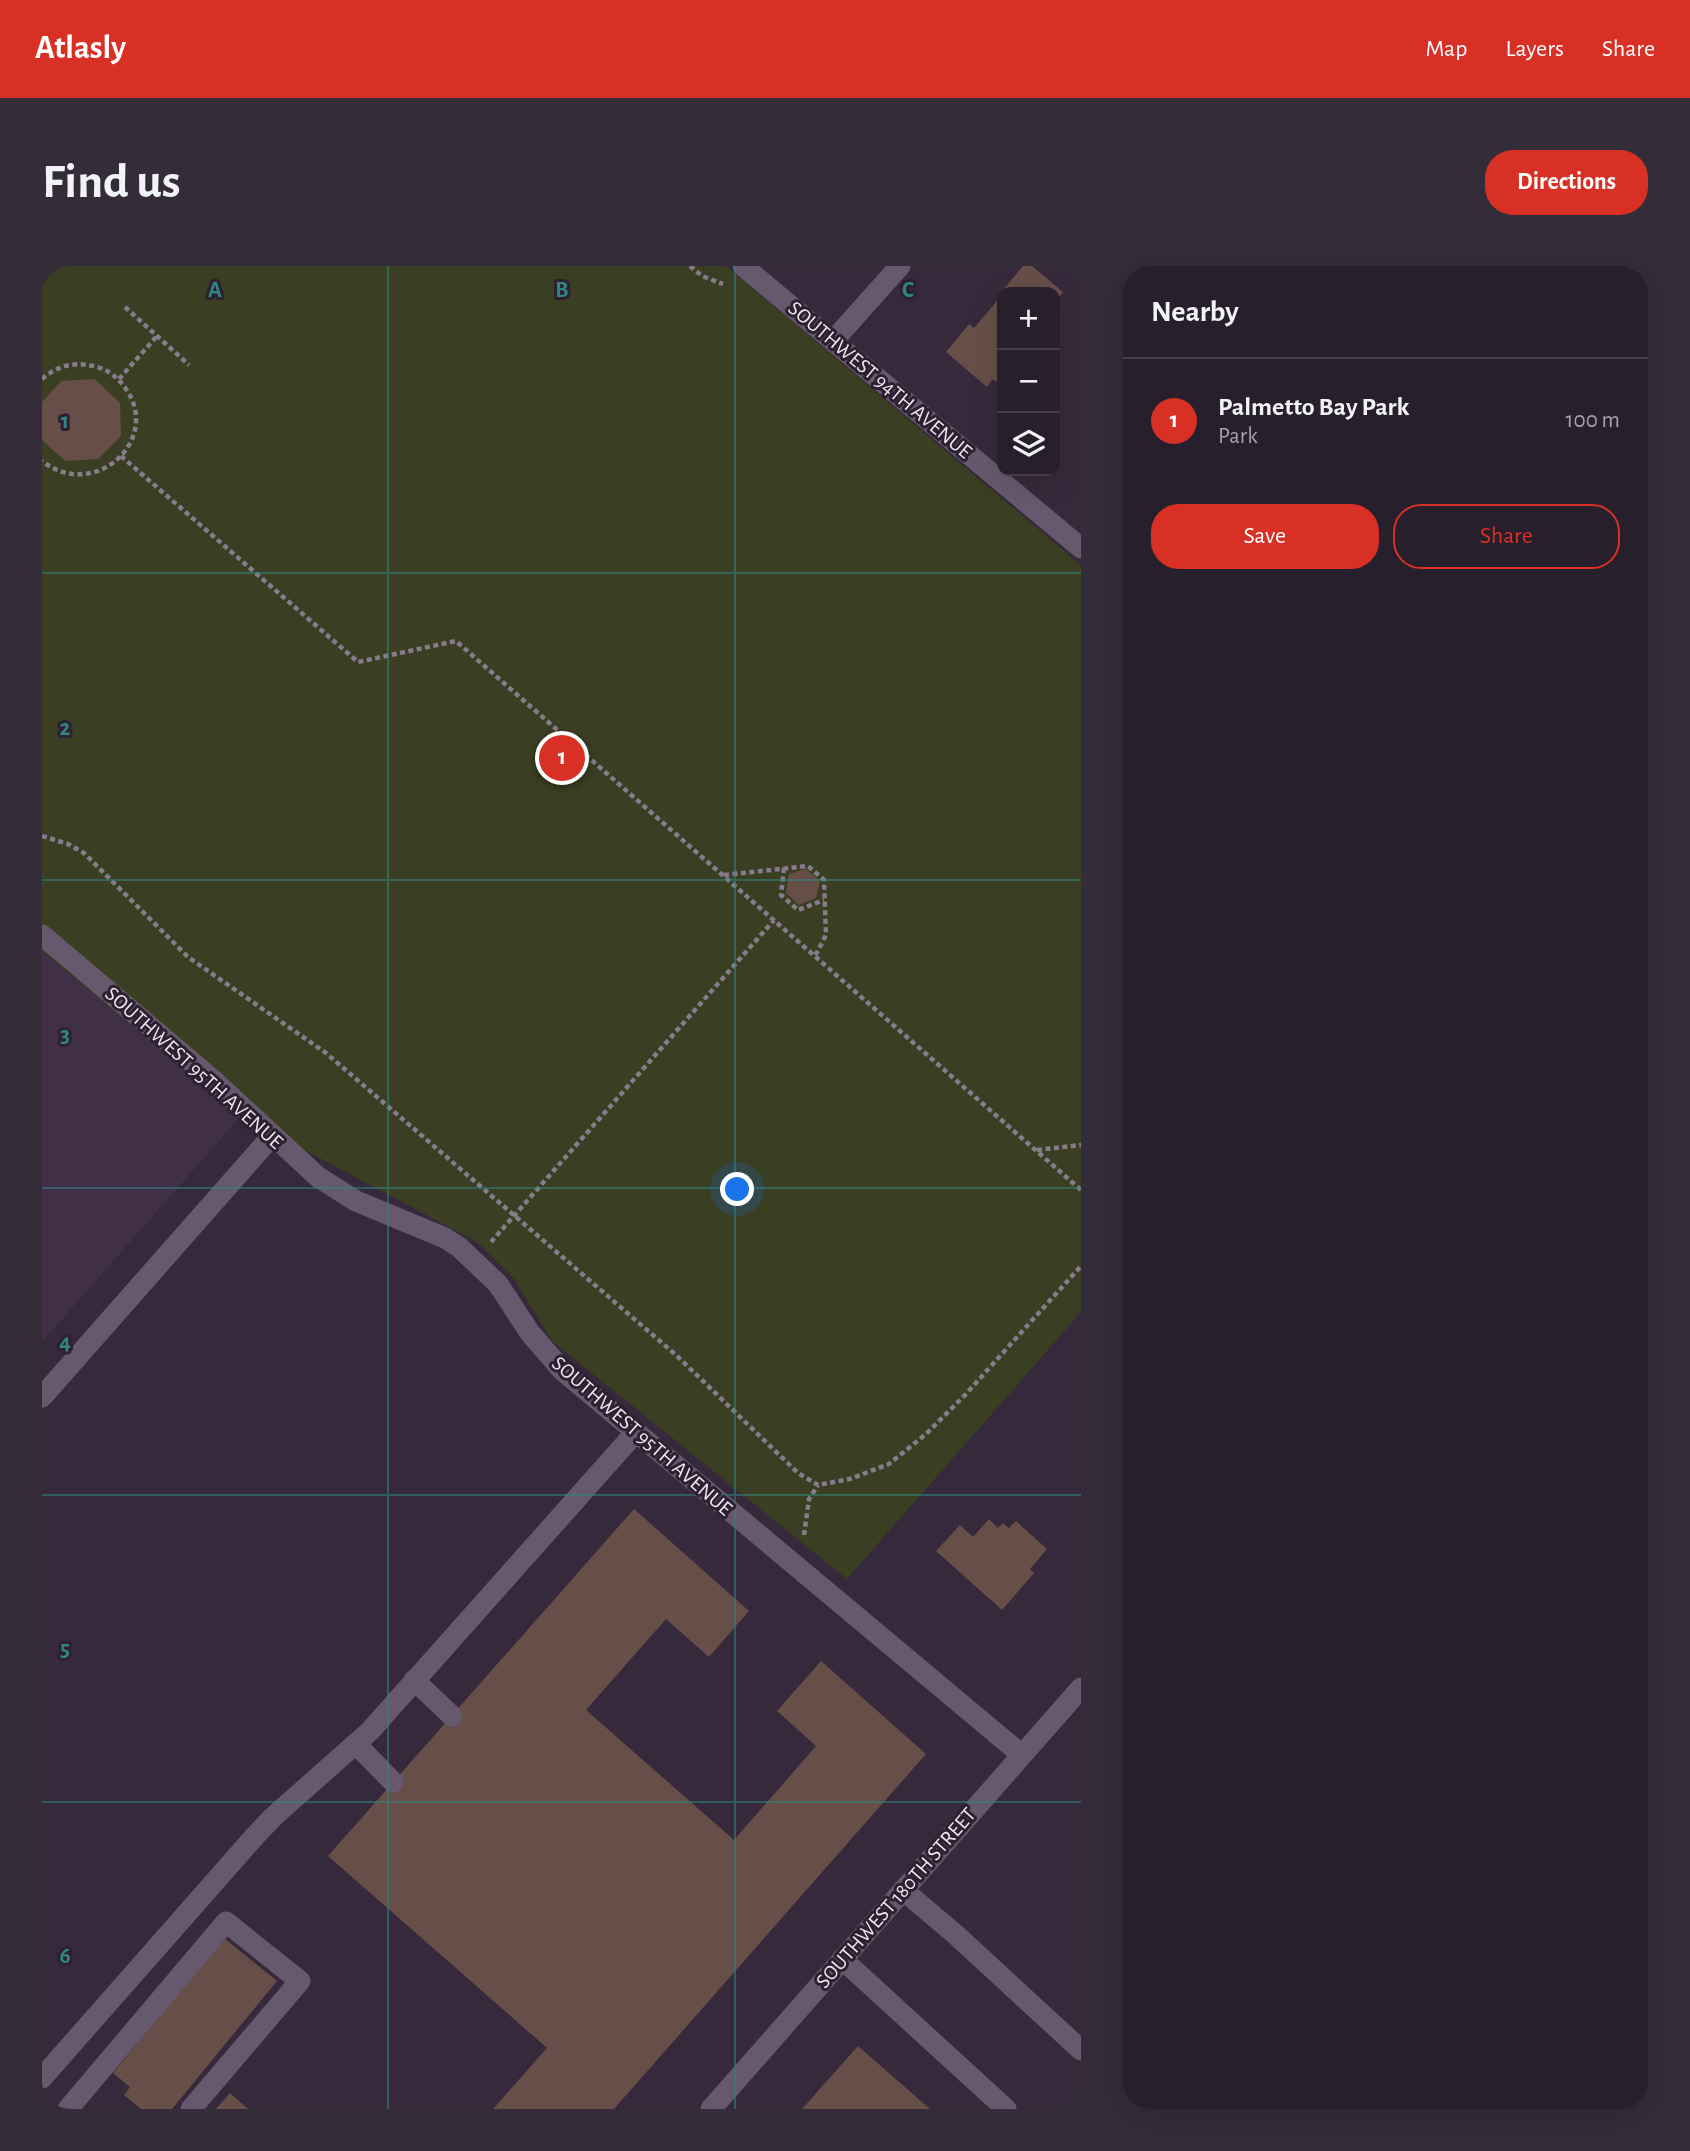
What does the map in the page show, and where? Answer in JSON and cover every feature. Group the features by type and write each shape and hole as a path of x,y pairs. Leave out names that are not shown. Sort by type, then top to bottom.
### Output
{"street":[{"name":"SOUTHWEST 94TH AVENUE","path":"743,266 1081,548"},
{"path":"833,341 900,266"},
{"name":"SOUTHWEST 95TH AVENUE","path":"42,935 212,1079 318,1177 374,1210 445,1238 460,1247 498,1284 530,1334 563,1371 1022,1755"},
{"path":"42,1397 272,1136"},
{"path":"42,2078 273,1817 356,1744 635,1433"},
{"path":"414,1680 453,1716"},
{"name":"SOUTHWEST 180TH STREET","path":"711,2109 1081,1688"},
{"path":"356,1744 393,1782"},
{"path":"904,1890 1081,2050"},
{"path":"68,2109 226,1922 300,1982 191,2109"},
{"path":"842,1959 1006,2109"}],"path":[{"path":"125,307 189,365"},
{"path":"119,379 157,336"},
{"path":"42,379 51,370 68,364 87,364 104,369 119,379 130,394 135,412 135,430 128,447 103,470 88,475 72,475 56,471 42,462"},
{"path":"121,456 358,662 456,641 1081,1190"},
{"path":"42,836 68,844 84,853 188,957 326,1053 684,1362 798,1473 818,1485 849,1479 889,1464 926,1434 965,1395 1081,1266"},
{"path":"723,875 808,866 824,880 826,935 815,956"},
{"path":"784,867 781,895 798,910 824,900"},
{"path":"490,1243 774,920"},
{"path":"1035,1150 1081,1145"},
{"path":"804,1535 809,1499 818,1485"}],"shaded area":[{"path":"42,951 241,1116 42,1342"}],"green space":[{"path":"42,266 726,266 1081,565 1081,1312 847,1579 552,1341 514,1279 477,1242 241,1116 42,951"}],"building":[{"path":"1023,266 1032,266 1057,287 1005,287"},
{"path":"997,301 997,383 993,379 987,387 946,352 969,324 974,328"},
{"path":"95,379 120,403 121,436 98,459 65,461 42,440 42,402 61,381"},
{"path":"806,869 820,881 816,898 799,905 786,893 789,874"},
{"path":"634,1509 749,1611 709,1657 666,1619 586,1710 734,1840 816,1746 777,1711 821,1661 926,1754 614,2109 493,2109 547,2048 328,1856"},
{"path":"989,1519 998,1528 1003,1523 1009,1528 1016,1521 1047,1549 1030,1569 1034,1573 1002,1610 936,1551 960,1525 973,1537"},
{"path":"224,1938 277,1981 172,2109 141,2109 124,2095 130,2087 113,2073"},
{"path":"858,2046 930,2109 802,2109"},
{"path":"230,2093 248,2109 216,2109"}],"place":[{"name":"Palmetto Bay Park","path":"562,758"}]}
